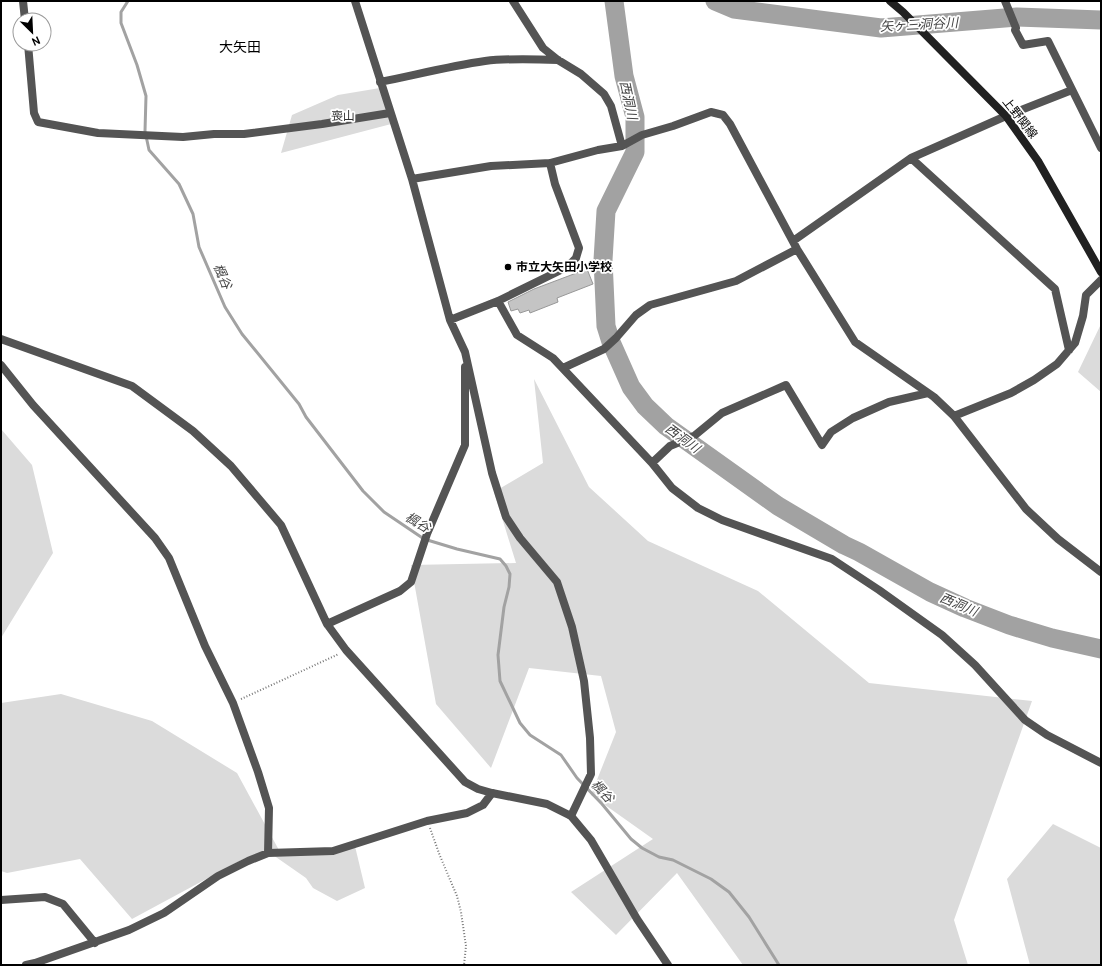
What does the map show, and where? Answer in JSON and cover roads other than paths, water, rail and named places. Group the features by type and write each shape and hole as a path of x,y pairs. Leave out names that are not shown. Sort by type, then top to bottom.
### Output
{"main road":[{"name":"上野関線","path":"890,1 903,12 1006,116 1038,161 1101,272"}],"street":[{"path":"23,1 24,12"},
{"path":"355,1 412,179 450,320 465,352 492,473 506,517 520,538 557,582 572,627 584,681 590,738 591,774 571,816"},
{"path":"512,1 543,48 558,60 581,74 604,94 611,106 622,146"},
{"path":"1005,1 1016,28 1015,30 1023,45 1048,41 1101,148"},
{"path":"29,52 34,113 38,122 98,133 183,137 214,134 244,134 322,124 390,113"},
{"path":"380,82 438,69 486,61 518,59 558,60"},
{"path":"793,241 911,158 1006,116 1072,90"},
{"path":"412,179 491,166 550,163 598,150 622,146 642,135 673,126 711,112 723,115 730,124 797,250 855,342 928,393 954,416 1026,509 1058,539 1101,572"},
{"path":"911,158 1055,289 1069,350"},
{"path":"450,320 498,301 566,267 576,258 579,248 555,184 550,163"},
{"path":"563,368 604,349 636,315 650,305 736,281 797,250"},
{"path":"954,416 1011,393 1034,380 1057,364 1075,343 1083,316 1086,295 1101,280"},
{"path":"498,301 517,335 553,358 652,463 672,488 698,508 722,520 832,559 879,590 942,635 974,665 1025,720 1046,735 1101,763"},
{"path":"1,339 132,386 194,431 231,466 281,525 327,624 346,650 465,782 478,789 492,793 547,804 571,816 591,840 637,919 668,965"},
{"path":"327,624 400,591 411,582 427,534 465,444 465,352"},
{"path":"1,365 33,405 155,538 169,558 205,646 233,703 258,772 269,808 268,853"},
{"path":"652,463 670,446 694,436 722,412 786,385 822,445 831,432 853,418 889,402 928,393"},
{"path":"26,965 95,943 129,930 164,913 218,876 268,853 333,851 428,821 466,813 483,805 492,793"},
{"path":"1,900 45,897 63,904 95,943"}],"waterway":[{"name":"楓谷","path":"128,1 121,12 121,23 137,65 146,96 145,131 149,150 179,184 193,214 199,247 225,307 242,334 299,404 306,417 363,491 384,512 424,539 457,549 500,559 506,566 510,574 498,655 500,681 520,723 530,735 561,755 577,778 602,804 631,839 642,848 659,857 673,860 711,879 729,892 749,917 779,965"},
{"name":"西洞川","path":"614,1 624,76 635,117 635,152 606,211 603,260 606,326 611,342 631,387 645,406 666,426 778,506 844,545 930,592 965,608 1009,625 1052,638 1101,649"},
{"name":"矢ヶ三洞谷川","path":"715,1 734,9 881,28 1017,17 1101,20"}],"place":[{"name":"市立大矢田小学校","path":"508,267"}],"district":[{"name":"大矢田","path":"240,47"}],"park label":[{"name":"喪山","path":"343,116"}]}
